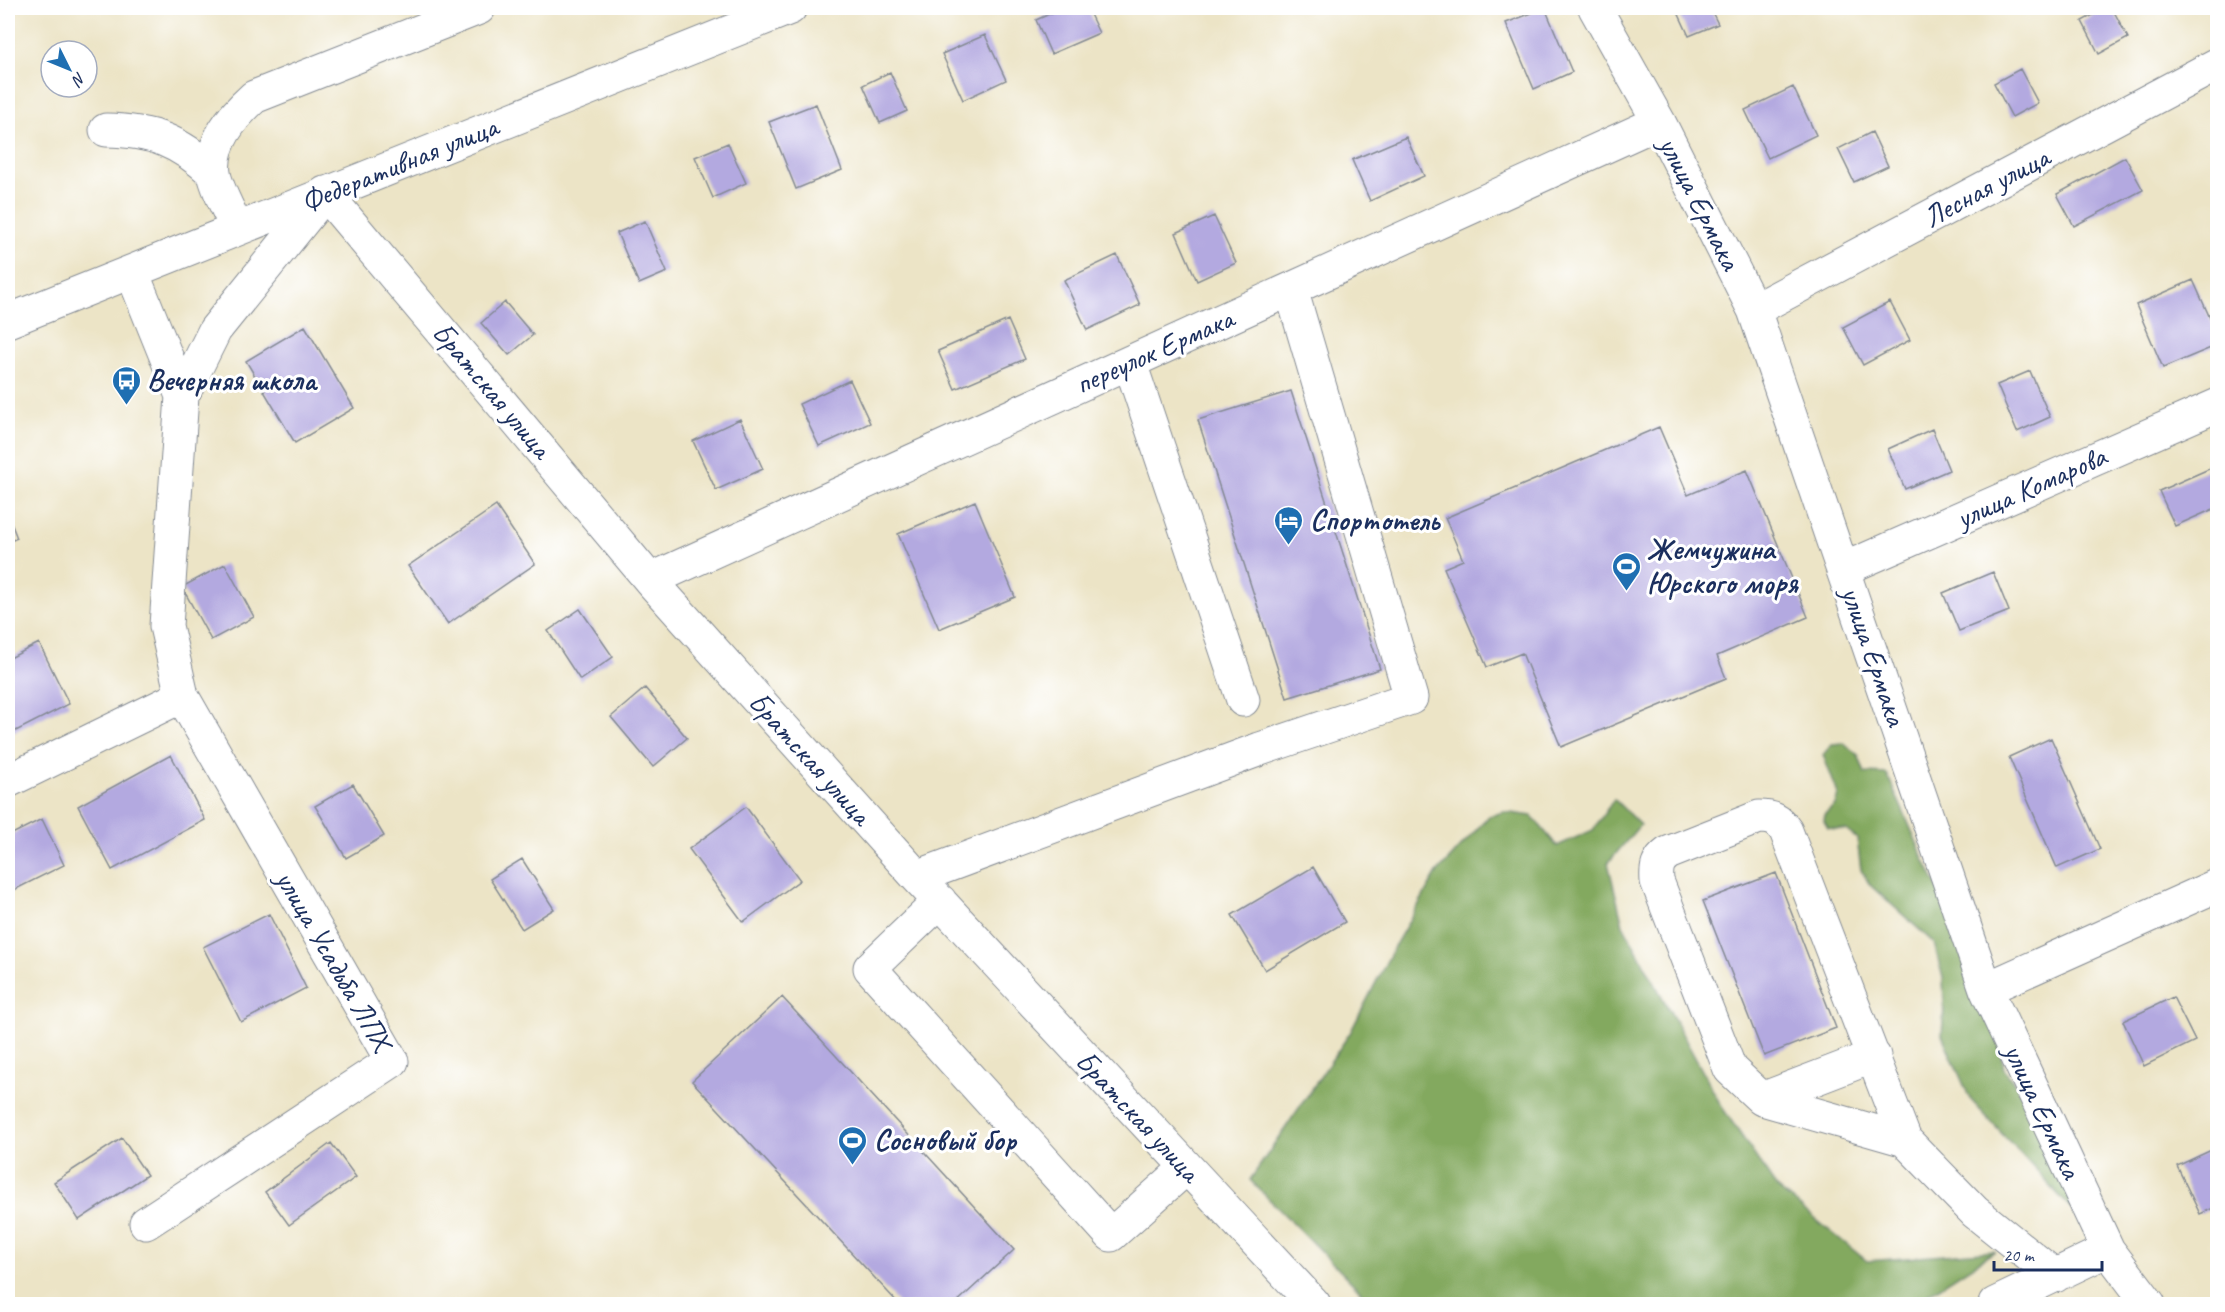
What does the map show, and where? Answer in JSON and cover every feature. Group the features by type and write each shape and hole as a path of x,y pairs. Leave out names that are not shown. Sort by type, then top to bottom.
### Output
{"street":[{"path":"214,173 219,141 232,117 254,98 479,8"},
{"name":"Федеративная улица","path":"8,321 790,8"},
{"name":"улица Ермака","path":"1595,8 1659,122 1754,310 1845,569 1986,989 2108,1250 2149,1305"},
{"name":"Лесная улица","path":"1754,310 2217,64"},
{"name":"переулок Ермака","path":"650,580 1659,122"},
{"path":"106,130 136,131 165,139 191,153 214,173 237,229"},
{"path":"182,396 215,330 325,194"},
{"name":"Братская улица","path":"325,194 650,580 917,877 1314,1305"},
{"name":"улица Усадьба ЛПХ","path":"132,272 182,396 166,626 182,696 393,1061 146,1223"},
{"path":"917,877 1238,757 1411,698 1292,289"},
{"path":"1130,363 1243,700"},
{"name":"улица Комарова","path":"1845,569 2217,405"},
{"path":"8,781 182,696"},
{"path":"1905,1140 1762,1099 1730,1069 1657,881 1656,870 1660,859 1668,853 1759,817 1771,817 1780,822 1786,831 1905,1140 1976,1212 2055,1276"},
{"path":"1986,989 2217,885"},
{"path":"940,901 870,968 1111,1234 1186,1168"},
{"path":"1762,1099 1874,1056"},
{"path":"1995,1305 2108,1250"}],"green space":[{"path":"1843,743 1858,755 1865,773 1887,774 1924,859 1990,993 2004,1069 2100,1206 2080,1218 1970,1099 1942,1035 1943,978 1934,943 1870,885 1861,870 1857,839 1846,830 1828,828 1824,821 1825,814 1835,805 1838,794 1823,755 1832,744"},
{"path":"1614,799 1640,825 1608,863 1623,925 1722,1107 1776,1187 1867,1261 1995,1251 1913,1304 1373,1304 1250,1180 1350,1033 1395,945 1437,873 1489,816 1504,812 1532,816 1557,846 1593,830"}],"building":[{"path":"1063,8 1087,8 1099,33 1051,54 1036,20"},
{"path":"1545,8 1572,72 1534,89 1506,23"},
{"path":"1676,8 1710,8 1718,24 1689,36"},
{"path":"2106,8 2112,8 2128,38 2099,54 2082,21"},
{"path":"985,35 1006,80 963,100 942,54"},
{"path":"2020,69 2038,103 2012,117 1994,83"},
{"path":"890,72 907,111 880,123 863,85"},
{"path":"1793,87 1816,135 1768,158 1745,110"},
{"path":"816,104 842,170 796,189 769,122"},
{"path":"1872,132 1888,166 1854,182 1838,149"},
{"path":"1406,137 1424,176 1370,201 1352,160"},
{"path":"728,143 746,183 713,198 695,157"},
{"path":"2125,157 2143,190 2074,226 2057,194"},
{"path":"1214,216 1236,263 1197,281 1176,233"},
{"path":"645,221 667,272 639,284 617,233"},
{"path":"1117,255 1140,305 1087,330 1064,280"},
{"path":"2193,280 2218,336 2218,345 2163,368 2136,305"},
{"path":"505,302 533,335 509,355 481,323"},
{"path":"1890,302 1910,340 1863,365 1843,327"},
{"path":"1008,320 1025,359 955,389 938,351"},
{"path":"305,326 354,408 295,443 246,361"},
{"path":"2030,371 2050,417 2017,432 1997,385"},
{"path":"850,380 870,423 819,446 799,404"},
{"name":"Спортотель","path":"1291,391 1380,669 1287,698 1198,420"},
{"path":"740,419 763,469 716,490 693,441"},
{"name":"Жемчужина Юрского моря","path":"1659,427 1688,495 1747,470 1808,617 1717,656 1726,678 1561,747 1522,653 1487,667 1444,568 1463,560 1445,518"},
{"path":"1932,429 1949,470 1905,489 1888,449"},
{"path":"2218,465 2218,507 2175,526 2159,491"},
{"path":"975,501 1015,597 939,629 898,534"},
{"path":"496,506 535,564 448,624 408,566"},
{"path":"8,515 17,538 8,542"},
{"path":"225,564 254,617 211,640 182,587"},
{"path":"1993,572 2009,611 1959,631 1943,593"},
{"path":"580,609 613,657 580,680 548,631"},
{"path":"39,643 69,704 8,735 8,659"},
{"path":"645,688 687,738 653,767 611,717"},
{"path":"2051,738 2100,849 2057,868 2009,757"},
{"path":"171,755 205,820 112,870 78,806"},
{"path":"353,784 384,836 346,858 315,806"},
{"path":"746,807 800,880 743,922 689,849"},
{"path":"42,819 64,865 8,893 8,836"},
{"path":"522,859 554,909 522,929 490,879"},
{"path":"1313,867 1345,922 1265,970 1232,915"},
{"path":"1776,873 1836,1028 1764,1056 1703,901"},
{"path":"269,914 306,988 241,1022 203,947"},
{"name":"Сосновый бор","path":"782,997 1014,1250 955,1304 899,1304 692,1081"},
{"path":"2173,997 2195,1041 2144,1066 2123,1021"},
{"path":"122,1138 147,1175 79,1220 54,1182"},
{"path":"331,1143 356,1177 289,1225 265,1192"},
{"path":"2218,1147 2218,1206 2200,1214 2177,1166"}],"railway":[{"path":"8,11 14,8"}],"place":[{"name":"Вечерняя школа","path":"126,406"},
{"name":"Спортотель","path":"1289,546"},
{"name":"Жемчужина Юрского моря","path":"1626,592"},
{"name":"Сосновый бор","path":"853,1166"}]}
